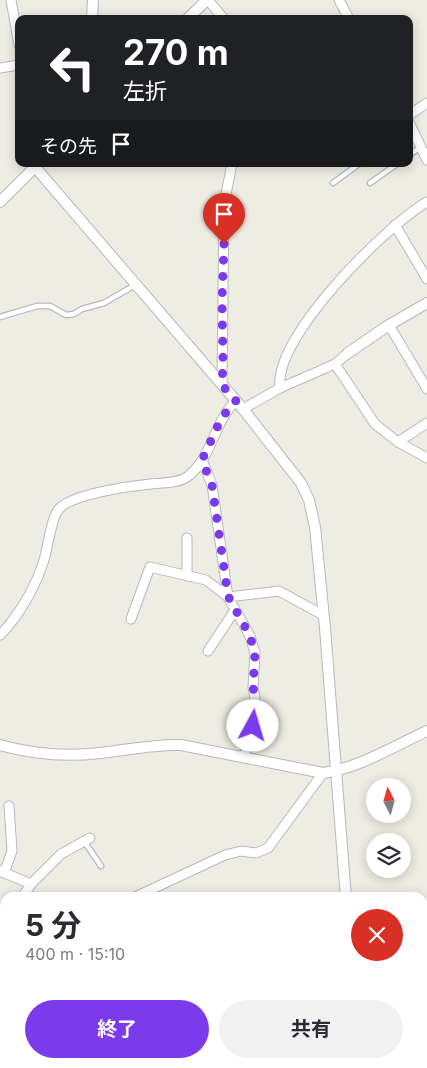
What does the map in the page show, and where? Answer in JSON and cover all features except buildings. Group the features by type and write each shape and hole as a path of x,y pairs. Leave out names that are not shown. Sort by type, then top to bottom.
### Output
{"street":[{"path":"10,0 15,24"},
{"path":"92,15 93,0"},
{"path":"191,15 207,0 220,15"},
{"path":"339,0 347,15"},
{"path":"0,68 15,66"},
{"path":"413,112 427,103"},
{"path":"413,132 427,160"},
{"path":"0,202 34,167"},
{"path":"38,167 236,401 301,483 309,500 315,527 346,892"},
{"path":"222,385 224,204 231,167"},
{"path":"280,388 287,352 295,336 328,293 395,225 427,202"},
{"path":"395,225 427,279"},
{"path":"243,410 280,388 335,364 348,352 427,303"},
{"path":"389,325 427,389"},
{"path":"335,364 375,424 398,442 427,458"},
{"path":"0,636 27,598 43,563 55,515 60,508 90,494 134,485 185,479 202,460 222,417 236,401"},
{"path":"398,442 427,423"},
{"path":"202,460 212,485 228,596 250,636 255,654 253,687 257,711 244,756"},
{"path":"187,576 188,538"},
{"path":"131,619 150,567 206,580 228,596 279,591 323,615"},
{"path":"208,651 235,610"},
{"path":"0,745 34,752 78,755 172,745 244,756 323,773 336,772 427,731"},
{"path":"145,892 225,855 241,851 256,853 268,848 323,773"},
{"path":"8,806 12,851 2,872 31,884"},
{"path":"26,892 31,884 61,854 87,840"}],"lane":[{"path":"413,152 421,147"},
{"path":"333,183 355,167"},
{"path":"370,183 393,167"},
{"path":"0,317 37,306 50,306 66,315 74,314 82,309 104,303 136,284"},
{"path":"87,840 101,866"}],"route":[{"path":"224,244 222,385 236,401 222,417 202,460 212,485 228,596 250,636 255,654 253,687 257,711 253,726"}]}
